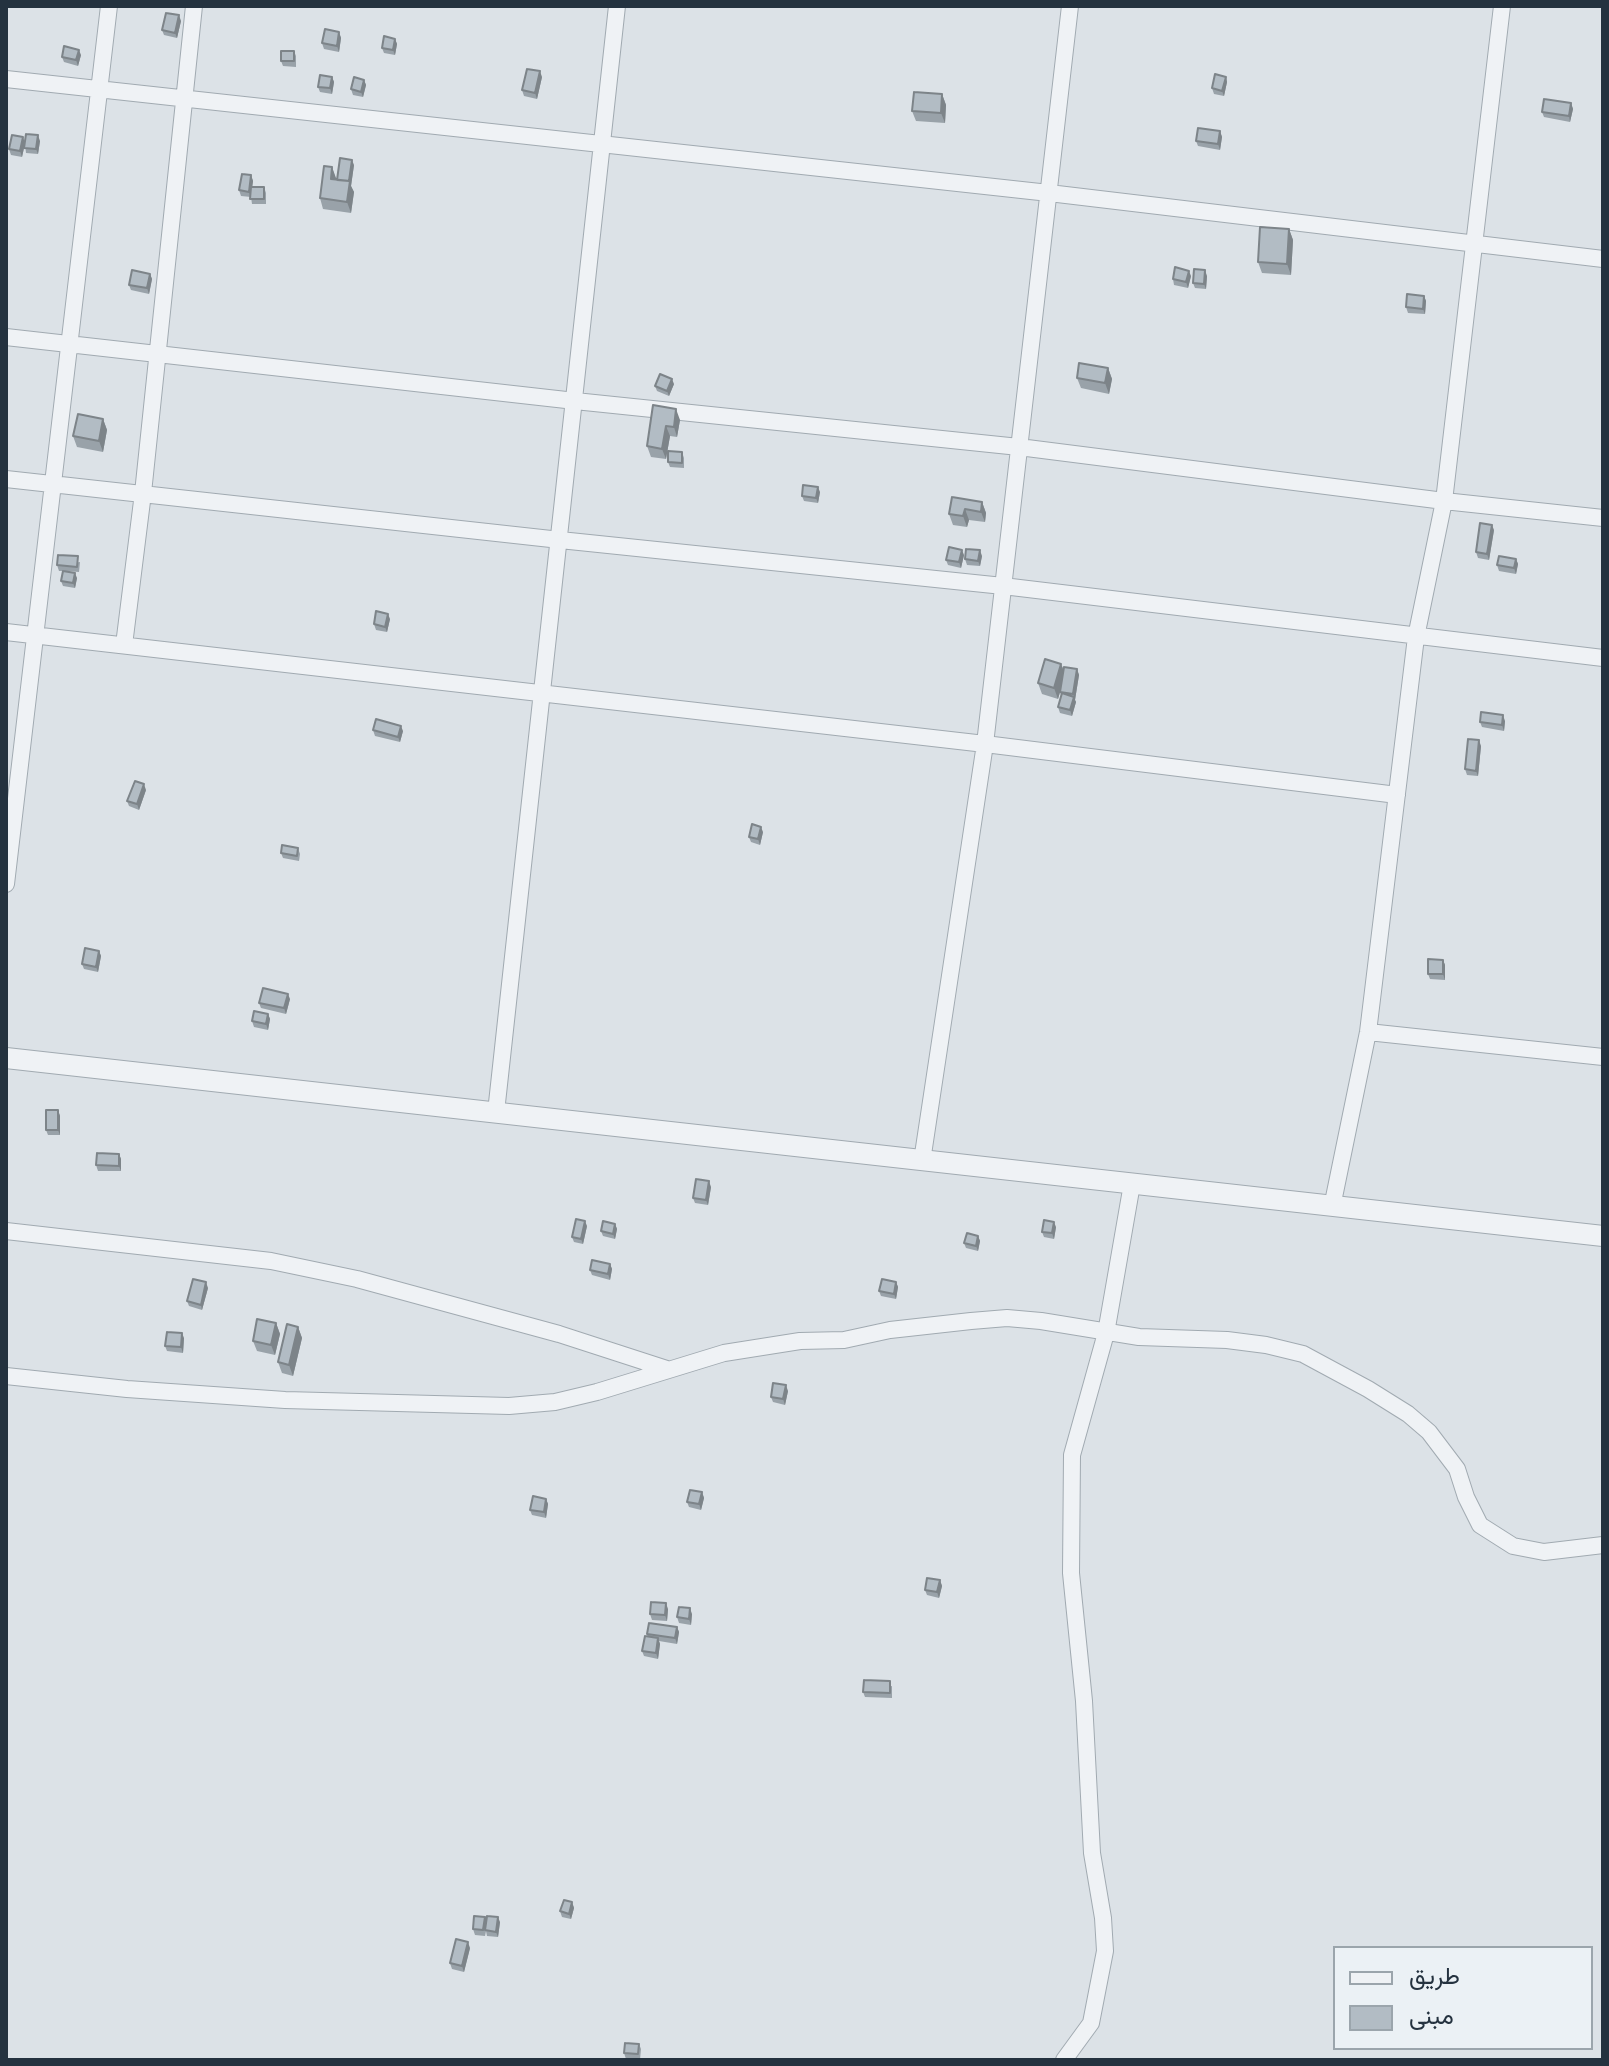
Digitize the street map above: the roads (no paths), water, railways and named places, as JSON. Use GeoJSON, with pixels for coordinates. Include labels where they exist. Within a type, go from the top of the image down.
{"type":"FeatureCollection","features":[{"type":"Feature","properties":{"kind":"street"},"geometry":{"type":"LineString","coordinates":[[6,884],[109,6]]}},
{"type":"Feature","properties":{"kind":"street"},"geometry":{"type":"LineString","coordinates":[[124,645],[194,6]]}},
{"type":"Feature","properties":{"kind":"street"},"geometry":{"type":"LineString","coordinates":[[496,1112],[617,6]]}},
{"type":"Feature","properties":{"kind":"street"},"geometry":{"type":"LineString","coordinates":[[922,1161],[985,744],[1070,6]]}},
{"type":"Feature","properties":{"kind":"street"},"geometry":{"type":"LineString","coordinates":[[1332,1207],[1368,1032],[1416,637],[1444,501],[1502,6]]}},
{"type":"Feature","properties":{"kind":"street"},"geometry":{"type":"LineString","coordinates":[[6,79],[1049,193],[1603,259]]}},
{"type":"Feature","properties":{"kind":"street"},"geometry":{"type":"LineString","coordinates":[[6,337],[1019,447],[1603,518]]}},
{"type":"Feature","properties":{"kind":"street"},"geometry":{"type":"LineString","coordinates":[[6,479],[1003,586],[1603,658]]}},
{"type":"Feature","properties":{"kind":"street"},"geometry":{"type":"LineString","coordinates":[[6,632],[985,744],[1397,795]]}},
{"type":"Feature","properties":{"kind":"street"},"geometry":{"type":"LineString","coordinates":[[1368,1032],[1603,1057]]}},
{"type":"Feature","properties":{"kind":"street"},"geometry":{"type":"LineString","coordinates":[[6,1058],[1603,1236]]}},
{"type":"Feature","properties":{"kind":"street"},"geometry":{"type":"LineString","coordinates":[[1064,2060],[1091,2023],[1105,1951],[1092,1853],[1084,1701],[1071,1573],[1072,1455],[1106,1333],[1132,1184]]}},
{"type":"Feature","properties":{"kind":"street"},"geometry":{"type":"LineString","coordinates":[[6,1231],[271,1261],[459,1305],[667,1369]]}},
{"type":"Feature","properties":{"kind":"street"},"geometry":{"type":"LineString","coordinates":[[6,1376],[127,1389],[285,1400],[509,1406],[555,1402],[597,1392],[724,1353],[800,1341],[844,1340],[890,1330],[1007,1318],[1106,1333],[1227,1340],[1303,1354],[1408,1414],[1429,1432],[1457,1469],[1480,1525],[1513,1546],[1544,1552],[1603,1545]]}}]}
